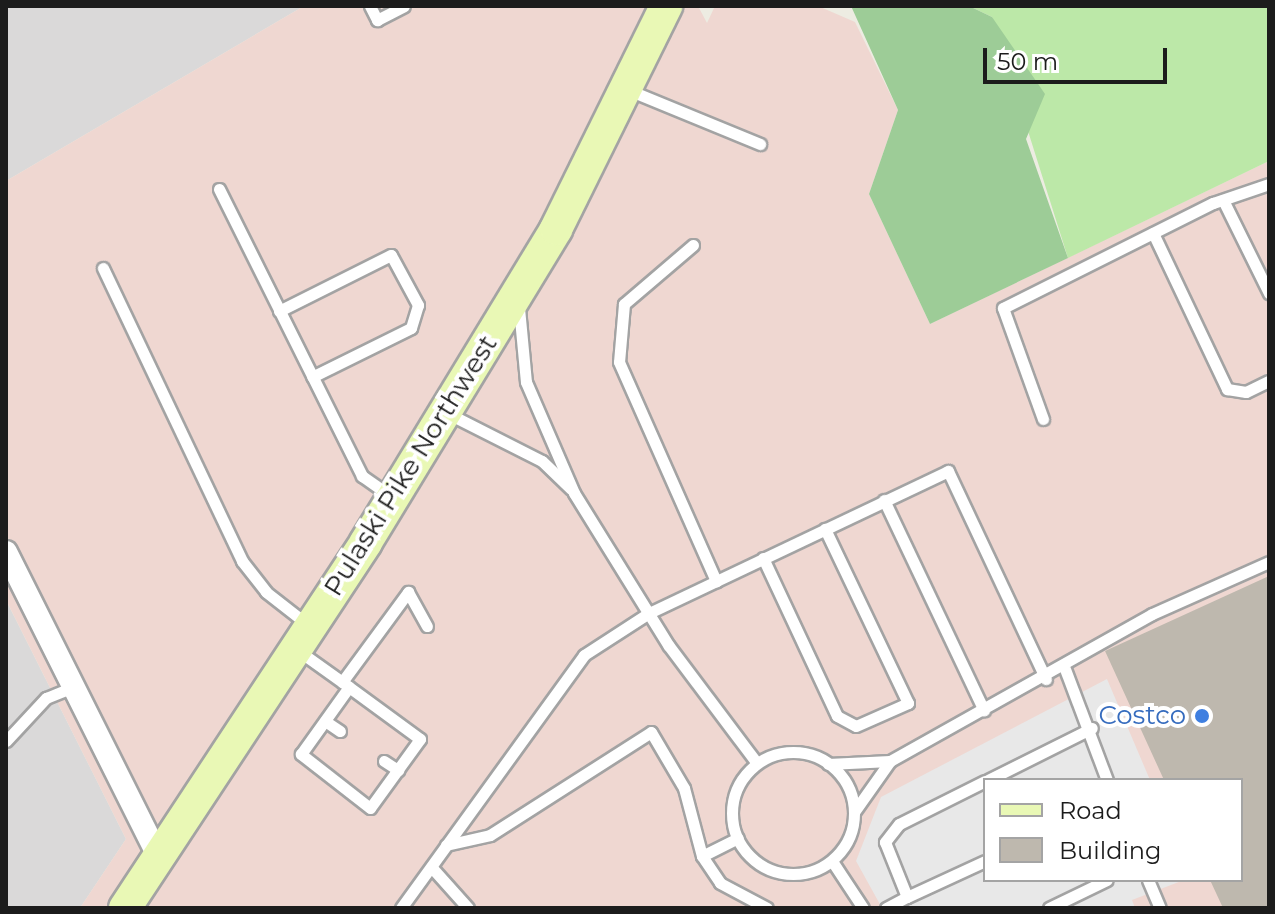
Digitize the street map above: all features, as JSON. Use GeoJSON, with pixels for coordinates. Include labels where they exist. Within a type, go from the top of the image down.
{"type":"FeatureCollection","features":[{"type":"Feature","properties":{"kind":"main road","name":"Pulaski Pike Northwest"},"geometry":{"type":"LineString","coordinates":[[125,908],[303,638],[519,291],[666,6]]}},
{"type":"Feature","properties":{"kind":"street"},"geometry":{"type":"LineString","coordinates":[[6,552],[159,857]]}},
{"type":"Feature","properties":{"kind":"lane"},"geometry":{"type":"LineString","coordinates":[[370,6],[377,20],[404,6]]}},
{"type":"Feature","properties":{"kind":"lane"},"geometry":{"type":"LineString","coordinates":[[625,89],[760,144]]}},
{"type":"Feature","properties":{"kind":"lane"},"geometry":{"type":"LineString","coordinates":[[1043,419],[1003,308],[1223,200],[1269,184]]}},
{"type":"Feature","properties":{"kind":"lane"},"geometry":{"type":"LineString","coordinates":[[219,189],[362,476],[393,497]]}},
{"type":"Feature","properties":{"kind":"lane"},"geometry":{"type":"LineString","coordinates":[[1223,200],[1269,293]]}},
{"type":"Feature","properties":{"kind":"lane"},"geometry":{"type":"LineString","coordinates":[[1153,233],[1227,389],[1246,392],[1269,381]]}},
{"type":"Feature","properties":{"kind":"lane"},"geometry":{"type":"LineString","coordinates":[[693,245],[624,304],[619,362],[716,581]]}},
{"type":"Feature","properties":{"kind":"lane"},"geometry":{"type":"LineString","coordinates":[[279,311],[391,255],[418,305],[411,328],[312,377]]}},
{"type":"Feature","properties":{"kind":"lane"},"geometry":{"type":"LineString","coordinates":[[103,268],[242,561],[303,638],[345,684],[420,739],[370,808],[301,754],[325,721],[345,684],[408,592],[427,626]]}},
{"type":"Feature","properties":{"kind":"lane"},"geometry":{"type":"LineString","coordinates":[[519,291],[526,382],[574,493],[649,613],[757,763]]}},
{"type":"Feature","properties":{"kind":"lane"},"geometry":{"type":"LineString","coordinates":[[445,412],[542,461],[574,493]]}},
{"type":"Feature","properties":{"kind":"lane"},"geometry":{"type":"LineString","coordinates":[[401,908],[434,870],[446,845],[563,678],[649,613],[948,471],[1046,679]]}},
{"type":"Feature","properties":{"kind":"lane"},"geometry":{"type":"LineString","coordinates":[[884,500],[984,711]]}},
{"type":"Feature","properties":{"kind":"lane"},"geometry":{"type":"LineString","coordinates":[[763,558],[837,716],[856,726],[908,703],[825,529]]}},
{"type":"Feature","properties":{"kind":"lane"},"geometry":{"type":"LineString","coordinates":[[890,761],[854,812],[832,861],[796,874],[777,872],[759,864],[738,838],[735,794],[757,763],[793,752],[828,764],[890,761],[1065,669],[1152,614],[1269,562]]}},
{"type":"Feature","properties":{"kind":"lane"},"geometry":{"type":"LineString","coordinates":[[1065,669],[1092,728],[1106,778]]}},
{"type":"Feature","properties":{"kind":"lane"},"geometry":{"type":"LineString","coordinates":[[6,741],[46,698],[73,687]]}},
{"type":"Feature","properties":{"kind":"lane"},"geometry":{"type":"LineString","coordinates":[[325,721],[340,731]]}},
{"type":"Feature","properties":{"kind":"lane"},"geometry":{"type":"LineString","coordinates":[[992,778],[1092,728]]}},
{"type":"Feature","properties":{"kind":"lane"},"geometry":{"type":"LineString","coordinates":[[446,845],[490,835],[651,732],[684,788],[702,856],[720,883],[767,908]]}},
{"type":"Feature","properties":{"kind":"lane"},"geometry":{"type":"LineString","coordinates":[[384,761],[398,770]]}},
{"type":"Feature","properties":{"kind":"lane"},"geometry":{"type":"LineString","coordinates":[[828,764],[842,777],[854,812]]}},
{"type":"Feature","properties":{"kind":"lane"},"geometry":{"type":"LineString","coordinates":[[907,897],[885,842],[899,824],[983,782]]}},
{"type":"Feature","properties":{"kind":"lane"},"geometry":{"type":"LineString","coordinates":[[702,856],[738,838]]}},
{"type":"Feature","properties":{"kind":"lane"},"geometry":{"type":"LineString","coordinates":[[832,861],[863,908]]}},
{"type":"Feature","properties":{"kind":"lane"},"geometry":{"type":"LineString","coordinates":[[886,908],[983,862]]}},
{"type":"Feature","properties":{"kind":"lane"},"geometry":{"type":"LineString","coordinates":[[434,870],[468,908]]}},
{"type":"Feature","properties":{"kind":"lane"},"geometry":{"type":"LineString","coordinates":[[1049,908],[1103,882]]}},
{"type":"Feature","properties":{"kind":"lane"},"geometry":{"type":"LineString","coordinates":[[1149,882],[1160,908]]}},
{"type":"Feature","properties":{"kind":"shaded area"},"geometry":{"type":"Polygon","coordinates":[[[6,6],[304,6],[6,181],[6,6]]]}},
{"type":"Feature","properties":{"kind":"shaded area"},"geometry":{"type":"Polygon","coordinates":[[[304,6],[698,6],[707,23],[715,6],[818,6],[855,22],[898,110],[869,194],[930,324],[1269,161],[1269,908],[80,908],[126,839],[6,600],[6,181],[304,6]]]}},
{"type":"Feature","properties":{"kind":"shaded area"},"geometry":{"type":"Polygon","coordinates":[[[6,600],[126,839],[80,908],[6,908],[6,600]]]}},
{"type":"Feature","properties":{"kind":"shaded area"},"geometry":{"type":"Polygon","coordinates":[[[1107,679],[1149,778],[983,778],[983,882],[1179,882],[1132,900],[1135,908],[882,908],[856,861],[881,797],[1107,679]]]}},
{"type":"Feature","properties":{"kind":"green space"},"geometry":{"type":"Polygon","coordinates":[[[851,6],[969,6],[992,17],[1045,94],[1026,139],[1068,258],[930,324],[869,194],[898,110],[851,6]]]}},
{"type":"Feature","properties":{"kind":"green space"},"geometry":{"type":"Polygon","coordinates":[[[969,6],[1269,6],[1269,161],[1068,258],[992,17],[969,6]]]}},
{"type":"Feature","properties":{"kind":"building","name":"Costco"},"geometry":{"type":"Polygon","coordinates":[[[1269,576],[1269,908],[1223,908],[1211,882],[1243,882],[1243,778],[1163,778],[1105,651],[1269,576]]]}},
{"type":"Feature","properties":{"kind":"place","name":"Costco"},"geometry":{"type":"Point","coordinates":[1202,716]}}]}
